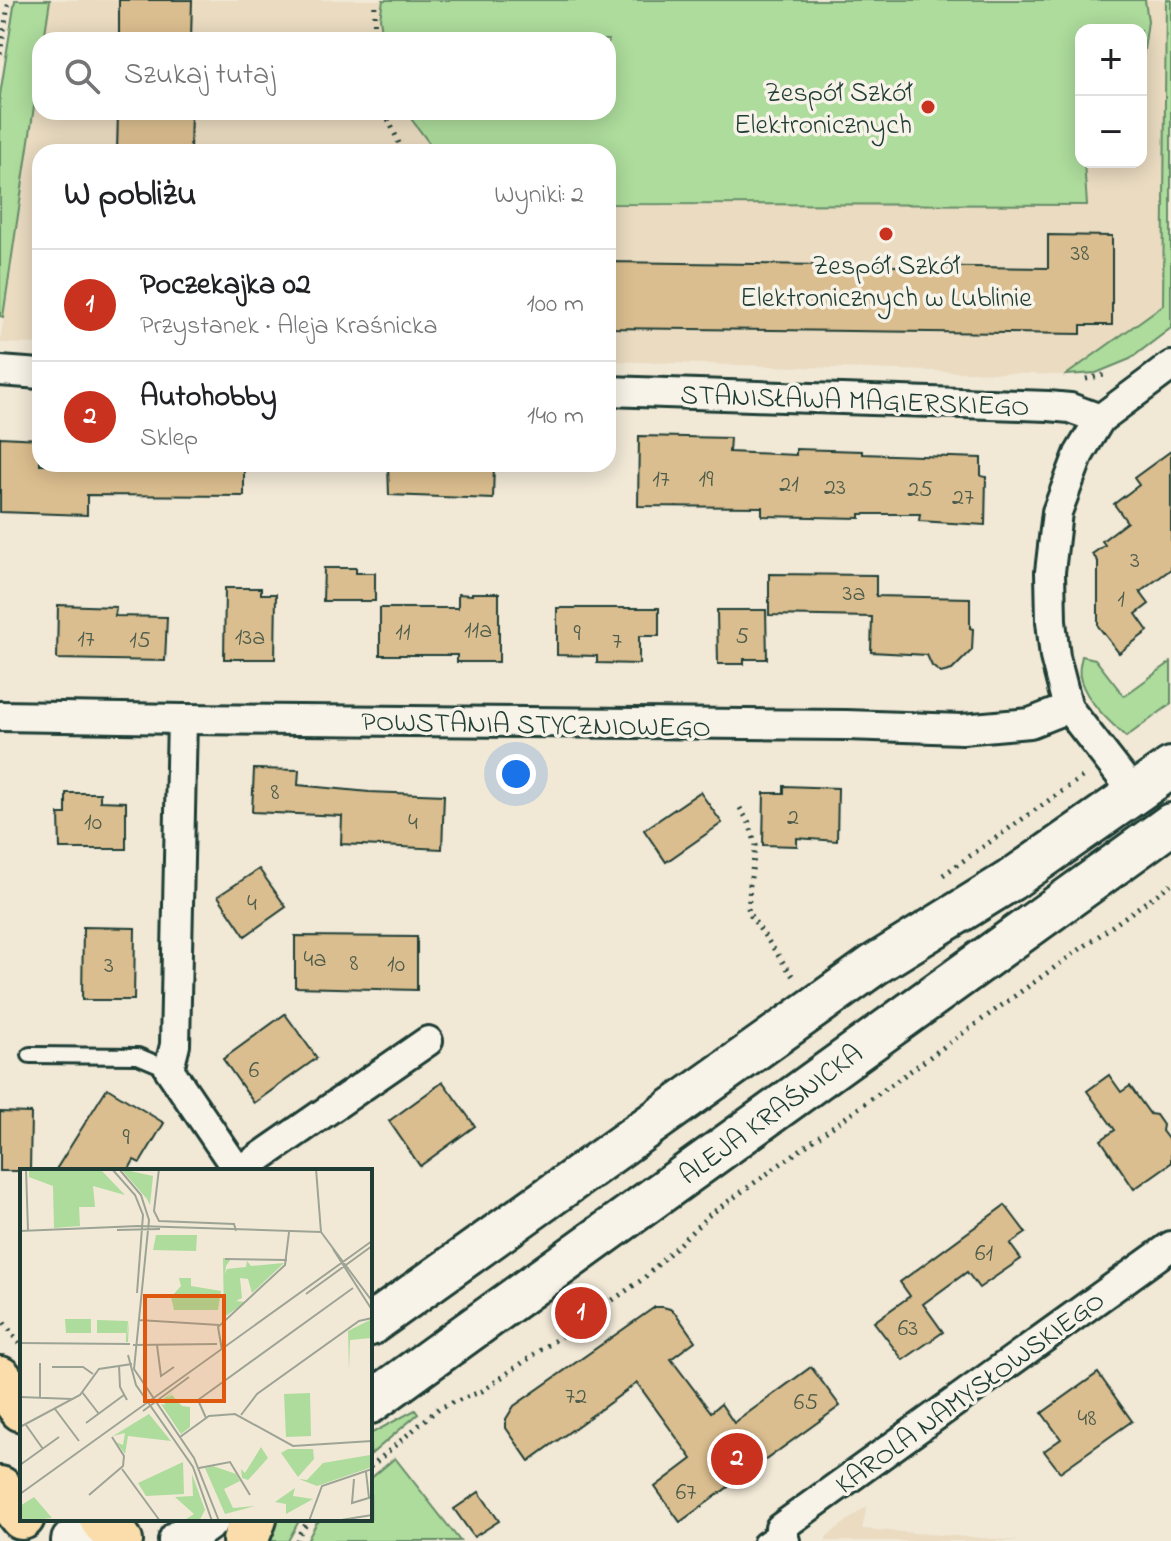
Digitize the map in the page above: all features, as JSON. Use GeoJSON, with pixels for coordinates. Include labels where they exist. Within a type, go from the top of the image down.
{"type":"FeatureCollection","features":[{"type":"Feature","properties":{"kind":"main road"},"geometry":{"type":"LineString","coordinates":[[372,1324],[874,965],[1011,880],[1171,768]]}},
{"type":"Feature","properties":{"kind":"main road","name":"ALEJA KRAŚNICKA"},"geometry":{"type":"LineString","coordinates":[[372,1402],[1171,824]]}},
{"type":"Feature","properties":{"kind":"main road"},"geometry":{"type":"LineString","coordinates":[[0,1489],[20,1514]]}},
{"type":"Feature","properties":{"kind":"main road"},"geometry":{"type":"LineString","coordinates":[[25,1521],[40,1541]]}},
{"type":"Feature","properties":{"kind":"main road"},"geometry":{"type":"LineString","coordinates":[[72,1541],[100,1521]]}},
{"type":"Feature","properties":{"kind":"main road"},"geometry":{"type":"LineString","coordinates":[[105,1521],[120,1541]]}},
{"type":"Feature","properties":{"kind":"main road"},"geometry":{"type":"LineString","coordinates":[[179,1541],[206,1521]]}},
{"type":"Feature","properties":{"kind":"main road"},"geometry":{"type":"LineString","coordinates":[[245,1541],[253,1521]]}},
{"type":"Feature","properties":{"kind":"street"},"geometry":{"type":"LineString","coordinates":[[1135,794],[1068,708],[1055,657],[1050,572],[1057,512],[1079,454],[1100,419],[1171,366]]}},
{"type":"Feature","properties":{"kind":"street"},"geometry":{"type":"LineString","coordinates":[[0,371],[32,373]]}},
{"type":"Feature","properties":{"kind":"street","name":"STANISŁAWA MAGIERSKIEGO"},"geometry":{"type":"LineString","coordinates":[[616,391],[1048,406],[1070,408],[1100,419]]}},
{"type":"Feature","properties":{"kind":"street","name":"POWSTANIA STYCZNIOWEGO"},"geometry":{"type":"LineString","coordinates":[[0,716],[962,729],[1030,723],[1068,708]]}},
{"type":"Feature","properties":{"kind":"street"},"geometry":{"type":"LineString","coordinates":[[182,719],[175,1045],[169,1069],[238,1169]]}},
{"type":"Feature","properties":{"kind":"street"},"geometry":{"type":"LineString","coordinates":[[242,1169],[428,1041]]}},
{"type":"Feature","properties":{"kind":"street","name":"KAROLA NAMYSŁOWSKIEGO"},"geometry":{"type":"LineString","coordinates":[[775,1537],[1171,1246]]}},
{"type":"Feature","properties":{"kind":"lane"},"geometry":{"type":"LineString","coordinates":[[30,1055],[138,1056],[169,1069]]}},
{"type":"Feature","properties":{"kind":"path"},"geometry":{"type":"LineString","coordinates":[[0,54],[9,0]]}},
{"type":"Feature","properties":{"kind":"path"},"geometry":{"type":"LineString","coordinates":[[374,32],[375,0]]}},
{"type":"Feature","properties":{"kind":"path"},"geometry":{"type":"LineString","coordinates":[[389,120],[399,144]]}},
{"type":"Feature","properties":{"kind":"path"},"geometry":{"type":"LineString","coordinates":[[740,808],[756,845],[748,912],[795,979]]}},
{"type":"Feature","properties":{"kind":"path"},"geometry":{"type":"LineString","coordinates":[[372,1465],[439,1408],[482,1391],[643,1279],[708,1216],[1171,884]]}},
{"type":"Feature","properties":{"kind":"path"},"geometry":{"type":"LineString","coordinates":[[0,1316],[14,1383]]}},
{"type":"Feature","properties":{"kind":"path"},"geometry":{"type":"LineString","coordinates":[[297,1541],[309,1521]]}},
{"type":"Feature","properties":{"kind":"shaded area","name":"Zespół Szkół Elektronicznych w Lublinie"},"geometry":{"type":"Polygon","coordinates":[[[50,0],[1166,0],[1163,305],[1066,375],[616,361],[616,144],[32,144],[32,344],[0,343],[32,120],[616,120],[616,32],[45,32],[50,0]]]}},
{"type":"Feature","properties":{"kind":"shaded area"},"geometry":{"type":"Polygon","coordinates":[[[867,1506],[862,1529],[1020,1541],[826,1541],[826,1537],[867,1506]]]}},
{"type":"Feature","properties":{"kind":"green space"},"geometry":{"type":"Polygon","coordinates":[[[15,0],[50,0],[45,32],[32,32],[32,120],[3,317],[0,316],[0,95],[15,0]]]}},
{"type":"Feature","properties":{"kind":"green space"},"geometry":{"type":"Polygon","coordinates":[[[383,0],[1145,0],[1148,21],[1147,28],[1147,24],[1075,24],[1075,168],[1084,168],[1087,205],[616,204],[616,144],[430,144],[412,120],[616,120],[616,32],[382,32],[383,0]]]}},
{"type":"Feature","properties":{"kind":"green space"},"geometry":{"type":"Polygon","coordinates":[[[1166,0],[1171,0],[1171,328],[1130,359],[1096,373],[1066,375],[1163,305],[1166,0]]]}},
{"type":"Feature","properties":{"kind":"green space"},"geometry":{"type":"Polygon","coordinates":[[[1082,656],[1095,659],[1124,696],[1171,662],[1171,704],[1126,737],[1100,712],[1084,689],[1080,675],[1082,656]]]}},
{"type":"Feature","properties":{"kind":"green space"},"geometry":{"type":"Polygon","coordinates":[[[415,1410],[418,1414],[372,1453],[372,1433],[415,1410]]]}},
{"type":"Feature","properties":{"kind":"green space"},"geometry":{"type":"Polygon","coordinates":[[[395,1458],[460,1541],[307,1541],[319,1521],[372,1521],[372,1477],[395,1458]]]}},
{"type":"Feature","properties":{"kind":"green space"},"geometry":{"type":"Polygon","coordinates":[[[264,1521],[299,1521],[288,1541],[255,1541],[264,1521]]]}},
{"type":"Feature","properties":{"kind":"building"},"geometry":{"type":"Polygon","coordinates":[[[119,0],[192,0],[191,32],[119,32],[119,0]]]}},
{"type":"Feature","properties":{"kind":"building"},"geometry":{"type":"Polygon","coordinates":[[[118,120],[191,120],[190,144],[117,144],[118,120]]]}},
{"type":"Feature","properties":{"kind":"building"},"geometry":{"type":"Polygon","coordinates":[[[1048,235],[1112,236],[1112,325],[1081,325],[1081,334],[616,328],[616,262],[1048,268],[1048,235]]]}},
{"type":"Feature","properties":{"kind":"building"},"geometry":{"type":"Polygon","coordinates":[[[639,436],[730,438],[729,452],[796,455],[796,449],[981,458],[981,476],[986,477],[985,525],[919,521],[920,514],[860,514],[860,518],[762,516],[762,507],[638,506],[639,436]]]}},
{"type":"Feature","properties":{"kind":"building"},"geometry":{"type":"Polygon","coordinates":[[[0,437],[32,439],[32,472],[244,472],[244,496],[87,495],[87,515],[0,512],[0,437]]]}},
{"type":"Feature","properties":{"kind":"building"},"geometry":{"type":"Polygon","coordinates":[[[1171,451],[1171,569],[1140,592],[1149,604],[1136,614],[1148,631],[1119,653],[1098,626],[1098,561],[1092,554],[1105,545],[1102,541],[1127,522],[1114,504],[1139,485],[1134,478],[1171,451]]]}},
{"type":"Feature","properties":{"kind":"building"},"geometry":{"type":"Polygon","coordinates":[[[388,472],[494,472],[493,499],[389,495],[388,472]]]}},
{"type":"Feature","properties":{"kind":"building"},"geometry":{"type":"Polygon","coordinates":[[[324,568],[356,568],[356,573],[375,573],[375,601],[323,601],[324,568]]]}},
{"type":"Feature","properties":{"kind":"building"},"geometry":{"type":"Polygon","coordinates":[[[769,574],[876,575],[876,596],[970,598],[972,650],[952,670],[941,673],[932,666],[927,655],[871,652],[872,617],[769,615],[769,574]]]}},
{"type":"Feature","properties":{"kind":"building"},"geometry":{"type":"Polygon","coordinates":[[[225,588],[261,588],[261,594],[276,594],[275,659],[224,659],[225,588]]]}},
{"type":"Feature","properties":{"kind":"building"},"geometry":{"type":"Polygon","coordinates":[[[499,593],[499,662],[457,662],[457,655],[380,655],[380,608],[458,608],[458,594],[499,593]]]}},
{"type":"Feature","properties":{"kind":"building"},"geometry":{"type":"Polygon","coordinates":[[[58,605],[116,607],[115,616],[167,617],[165,661],[57,659],[58,605]]]}},
{"type":"Feature","properties":{"kind":"building"},"geometry":{"type":"Polygon","coordinates":[[[557,608],[659,608],[659,636],[639,636],[639,664],[597,663],[597,656],[557,655],[557,608]]]}},
{"type":"Feature","properties":{"kind":"building"},"geometry":{"type":"Polygon","coordinates":[[[717,610],[766,610],[767,659],[744,659],[744,664],[718,664],[717,610]]]}},
{"type":"Feature","properties":{"kind":"building"},"geometry":{"type":"Polygon","coordinates":[[[254,769],[299,770],[298,785],[444,795],[442,849],[341,844],[342,816],[252,812],[254,769]]]}},
{"type":"Feature","properties":{"kind":"building"},"geometry":{"type":"Polygon","coordinates":[[[784,786],[838,788],[837,841],[797,838],[797,846],[763,845],[764,793],[784,793],[784,786]]]}},
{"type":"Feature","properties":{"kind":"building"},"geometry":{"type":"Polygon","coordinates":[[[700,792],[722,823],[666,862],[644,830],[700,792]]]}},
{"type":"Feature","properties":{"kind":"building"},"geometry":{"type":"Polygon","coordinates":[[[66,793],[100,793],[100,801],[126,802],[126,849],[60,849],[59,814],[66,814],[66,793]]]}},
{"type":"Feature","properties":{"kind":"building"},"geometry":{"type":"Polygon","coordinates":[[[259,869],[286,907],[245,936],[218,896],[259,869]]]}},
{"type":"Feature","properties":{"kind":"building"},"geometry":{"type":"Polygon","coordinates":[[[83,927],[135,928],[134,1000],[82,1000],[83,927]]]}},
{"type":"Feature","properties":{"kind":"building"},"geometry":{"type":"Polygon","coordinates":[[[295,936],[417,937],[417,990],[295,987],[295,936]]]}},
{"type":"Feature","properties":{"kind":"building"},"geometry":{"type":"Polygon","coordinates":[[[285,1014],[317,1058],[254,1103],[223,1059],[285,1014]]]}},
{"type":"Feature","properties":{"kind":"building"},"geometry":{"type":"Polygon","coordinates":[[[1109,1075],[1121,1092],[1130,1086],[1150,1114],[1156,1115],[1171,1143],[1171,1163],[1134,1189],[1101,1140],[1115,1130],[1087,1091],[1109,1075]]]}},
{"type":"Feature","properties":{"kind":"building"},"geometry":{"type":"Polygon","coordinates":[[[443,1082],[475,1126],[420,1166],[389,1121],[443,1082]]]}},
{"type":"Feature","properties":{"kind":"building"},"geometry":{"type":"Polygon","coordinates":[[[107,1088],[164,1123],[140,1163],[134,1160],[129,1169],[56,1169],[107,1088]]]}},
{"type":"Feature","properties":{"kind":"building"},"geometry":{"type":"Polygon","coordinates":[[[0,1112],[31,1113],[30,1169],[0,1171],[0,1112]]]}},
{"type":"Feature","properties":{"kind":"building"},"geometry":{"type":"Polygon","coordinates":[[[1005,1205],[1026,1233],[1010,1244],[1021,1259],[979,1288],[967,1272],[923,1304],[943,1332],[903,1360],[874,1322],[910,1296],[900,1282],[1005,1205]]]}},
{"type":"Feature","properties":{"kind":"building"},"geometry":{"type":"Polygon","coordinates":[[[655,1307],[670,1309],[676,1314],[695,1341],[671,1359],[711,1412],[721,1404],[734,1423],[811,1367],[840,1406],[680,1522],[655,1487],[692,1459],[637,1383],[529,1461],[506,1428],[506,1419],[514,1406],[655,1307]]]}},
{"type":"Feature","properties":{"kind":"building"},"geometry":{"type":"Polygon","coordinates":[[[1098,1373],[1132,1421],[1060,1472],[1044,1451],[1061,1439],[1042,1413],[1098,1373]]]}},
{"type":"Feature","properties":{"kind":"building"},"geometry":{"type":"Polygon","coordinates":[[[479,1492],[499,1521],[474,1537],[454,1509],[479,1492]]]}},
{"type":"Feature","properties":{"kind":"place","name":"Zespół Szkół Elektronicznych"},"geometry":{"type":"Point","coordinates":[928,107]}},
{"type":"Feature","properties":{"kind":"place","name":"Zespół Szkół Elektronicznych w Lublinie"},"geometry":{"type":"Point","coordinates":[886,234]}},
{"type":"Feature","properties":{"kind":"place","name":"Poczekajka 02"},"geometry":{"type":"Point","coordinates":[581,1313]}},
{"type":"Feature","properties":{"kind":"place","name":"Autohobby"},"geometry":{"type":"Point","coordinates":[737,1459]}}]}
